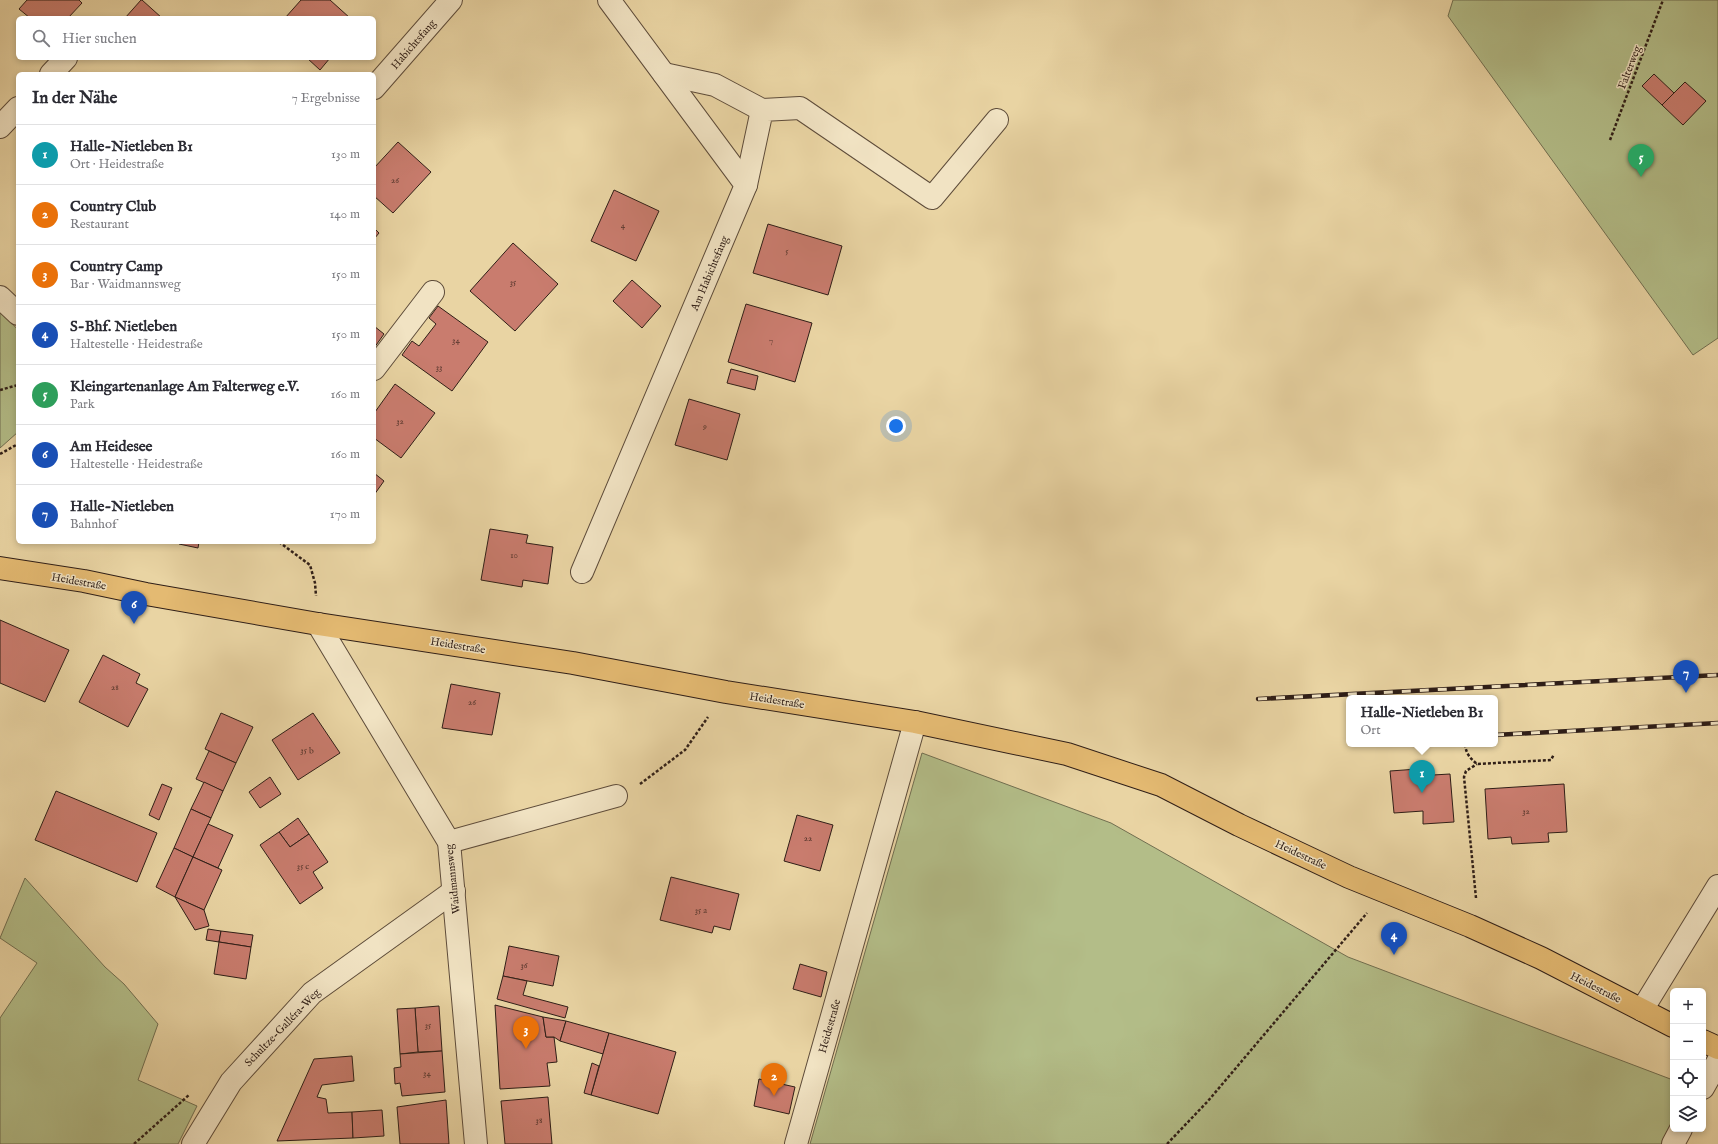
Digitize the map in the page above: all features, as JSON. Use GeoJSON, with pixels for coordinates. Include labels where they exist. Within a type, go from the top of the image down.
{"type":"FeatureCollection","features":[{"type":"Feature","properties":{"kind":"main road","name":"Heidestraße"},"geometry":{"type":"LineString","coordinates":[[0,568],[84,581],[146,594],[318,624],[573,663],[726,692],[915,722],[1067,754],[1160,784],[1239,825],[1349,877],[1541,958],[1670,1024]]}},
{"type":"Feature","properties":{"kind":"main road"},"geometry":{"type":"LineString","coordinates":[[1706,1042],[1718,1048]]}},
{"type":"Feature","properties":{"kind":"street","name":"Habichtsfang"},"geometry":{"type":"LineString","coordinates":[[376,86],[451,0]]}},
{"type":"Feature","properties":{"kind":"street"},"geometry":{"type":"LineString","coordinates":[[609,0],[746,184]]}},
{"type":"Feature","properties":{"kind":"street"},"geometry":{"type":"LineString","coordinates":[[53,72],[64,60]]}},
{"type":"Feature","properties":{"kind":"street"},"geometry":{"type":"LineString","coordinates":[[664,74],[715,85],[762,110],[800,108],[932,198],[997,120]]}},
{"type":"Feature","properties":{"kind":"street"},"geometry":{"type":"LineString","coordinates":[[0,127],[16,110]]}},
{"type":"Feature","properties":{"kind":"street","name":"Am Habichtsfang"},"geometry":{"type":"LineString","coordinates":[[582,572],[746,184],[762,110]]}},
{"type":"Feature","properties":{"kind":"street"},"geometry":{"type":"LineString","coordinates":[[376,366],[433,292]]}},
{"type":"Feature","properties":{"kind":"street"},"geometry":{"type":"LineString","coordinates":[[0,297],[16,312]]}},
{"type":"Feature","properties":{"kind":"street","name":"Waidmannsweg"},"geometry":{"type":"LineString","coordinates":[[318,624],[449,842],[476,1144]]}},
{"type":"Feature","properties":{"kind":"street","name":"Heidestraße"},"geometry":{"type":"LineString","coordinates":[[796,1144],[915,722]]}},
{"type":"Feature","properties":{"kind":"street"},"geometry":{"type":"LineString","coordinates":[[449,842],[616,796]]}},
{"type":"Feature","properties":{"kind":"street"},"geometry":{"type":"LineString","coordinates":[[1642,1010],[1718,886]]}},
{"type":"Feature","properties":{"kind":"street","name":"Schultze-Galléra-Weg"},"geometry":{"type":"LineString","coordinates":[[193,1144],[231,1082],[312,993],[454,891]]}},
{"type":"Feature","properties":{"kind":"street"},"geometry":{"type":"LineString","coordinates":[[1706,1083],[1718,1061]]}},
{"type":"Feature","properties":{"kind":"street"},"geometry":{"type":"LineString","coordinates":[[1673,1144],[1679,1132]]}},
{"type":"Feature","properties":{"kind":"path","name":"Falterweg"},"geometry":{"type":"LineString","coordinates":[[1610,140],[1663,0]]}},
{"type":"Feature","properties":{"kind":"path"},"geometry":{"type":"LineString","coordinates":[[0,390],[16,386]]}},
{"type":"Feature","properties":{"kind":"path"},"geometry":{"type":"LineString","coordinates":[[0,454],[16,445]]}},
{"type":"Feature","properties":{"kind":"path"},"geometry":{"type":"LineString","coordinates":[[282,544],[310,565],[315,583],[318,624]]}},
{"type":"Feature","properties":{"kind":"path"},"geometry":{"type":"LineString","coordinates":[[616,796],[635,788],[685,750],[726,692]]}},
{"type":"Feature","properties":{"kind":"path"},"geometry":{"type":"LineString","coordinates":[[1465,747],[1470,758],[1477,764]]}},
{"type":"Feature","properties":{"kind":"path"},"geometry":{"type":"LineString","coordinates":[[1480,931],[1464,777],[1466,771],[1477,764],[1550,760],[1554,754]]}},
{"type":"Feature","properties":{"kind":"path"},"geometry":{"type":"LineString","coordinates":[[1167,1144],[1208,1101],[1385,891]]}},
{"type":"Feature","properties":{"kind":"path"},"geometry":{"type":"LineString","coordinates":[[134,1144],[190,1094]]}},
{"type":"Feature","properties":{"kind":"green space"},"geometry":{"type":"Polygon","coordinates":[[[1453,0],[1718,0],[1718,338],[1693,355],[1448,16],[1453,0]]]}},
{"type":"Feature","properties":{"kind":"green space"},"geometry":{"type":"Polygon","coordinates":[[[0,310],[16,328],[16,434],[0,448],[0,310]]]}},
{"type":"Feature","properties":{"kind":"green space"},"geometry":{"type":"Polygon","coordinates":[[[922,753],[1111,823],[1348,957],[1670,1079],[1670,1131],[1663,1144],[810,1144],[922,753]]]}},
{"type":"Feature","properties":{"kind":"green space"},"geometry":{"type":"Polygon","coordinates":[[[25,878],[105,967],[124,984],[158,1024],[138,1080],[197,1106],[178,1144],[0,1144],[0,1018],[37,963],[0,938],[25,878]]]}},
{"type":"Feature","properties":{"kind":"building"},"geometry":{"type":"Polygon","coordinates":[[[27,0],[79,0],[82,3],[70,16],[28,16],[19,9],[27,0]]]}},
{"type":"Feature","properties":{"kind":"building"},"geometry":{"type":"Polygon","coordinates":[[[142,0],[160,16],[127,16],[142,0]]]}},
{"type":"Feature","properties":{"kind":"building"},"geometry":{"type":"Polygon","coordinates":[[[301,0],[330,0],[348,16],[287,16],[301,0]]]}},
{"type":"Feature","properties":{"kind":"building"},"geometry":{"type":"Polygon","coordinates":[[[309,60],[328,60],[320,70],[309,60]]]}},
{"type":"Feature","properties":{"kind":"building"},"geometry":{"type":"Polygon","coordinates":[[[1654,74],[1674,93],[1662,105],[1642,86],[1654,74]]]}},
{"type":"Feature","properties":{"kind":"building"},"geometry":{"type":"Polygon","coordinates":[[[1685,82],[1706,101],[1683,125],[1662,105],[1685,82]]]}},
{"type":"Feature","properties":{"kind":"building"},"geometry":{"type":"Polygon","coordinates":[[[398,142],[431,172],[393,213],[376,198],[376,166],[398,142]]]}},
{"type":"Feature","properties":{"kind":"building"},"geometry":{"type":"Polygon","coordinates":[[[614,190],[659,211],[636,261],[591,241],[614,190]]]}},
{"type":"Feature","properties":{"kind":"building"},"geometry":{"type":"Polygon","coordinates":[[[768,224],[842,246],[828,295],[753,273],[768,224]]]}},
{"type":"Feature","properties":{"kind":"building"},"geometry":{"type":"Polygon","coordinates":[[[513,243],[558,284],[515,331],[470,291],[513,243]]]}},
{"type":"Feature","properties":{"kind":"building"},"geometry":{"type":"Polygon","coordinates":[[[632,280],[661,306],[642,328],[613,301],[632,280]]]}},
{"type":"Feature","properties":{"kind":"building"},"geometry":{"type":"Polygon","coordinates":[[[746,304],[812,323],[795,382],[728,362],[746,304]]]}},
{"type":"Feature","properties":{"kind":"building"},"geometry":{"type":"Polygon","coordinates":[[[438,306],[488,342],[452,391],[402,355],[412,341],[419,346],[436,324],[429,318],[438,306]]]}},
{"type":"Feature","properties":{"kind":"building"},"geometry":{"type":"Polygon","coordinates":[[[376,328],[384,334],[376,345],[376,328]]]}},
{"type":"Feature","properties":{"kind":"building"},"geometry":{"type":"Polygon","coordinates":[[[731,369],[758,376],[755,390],[727,383],[731,369]]]}},
{"type":"Feature","properties":{"kind":"building"},"geometry":{"type":"Polygon","coordinates":[[[395,384],[435,413],[401,458],[376,439],[376,411],[395,384]]]}},
{"type":"Feature","properties":{"kind":"building"},"geometry":{"type":"Polygon","coordinates":[[[689,399],[740,414],[727,460],[675,445],[689,399]]]}},
{"type":"Feature","properties":{"kind":"building"},"geometry":{"type":"Polygon","coordinates":[[[376,475],[384,481],[376,492],[376,475]]]}},
{"type":"Feature","properties":{"kind":"building"},"geometry":{"type":"Polygon","coordinates":[[[490,529],[528,535],[526,543],[553,547],[548,584],[523,580],[522,587],[481,580],[490,529]]]}},
{"type":"Feature","properties":{"kind":"building"},"geometry":{"type":"Polygon","coordinates":[[[179,544],[199,544],[198,548],[179,544]]]}},
{"type":"Feature","properties":{"kind":"building"},"geometry":{"type":"Polygon","coordinates":[[[0,620],[69,650],[45,702],[0,683],[0,620]]]}},
{"type":"Feature","properties":{"kind":"building"},"geometry":{"type":"Polygon","coordinates":[[[103,655],[140,674],[136,683],[148,689],[128,727],[79,702],[103,655]]]}},
{"type":"Feature","properties":{"kind":"building"},"geometry":{"type":"Polygon","coordinates":[[[451,684],[500,693],[492,735],[442,728],[451,684]]]}},
{"type":"Feature","properties":{"kind":"building"},"geometry":{"type":"Polygon","coordinates":[[[221,713],[253,727],[236,763],[205,749],[221,713]]]}},
{"type":"Feature","properties":{"kind":"building"},"geometry":{"type":"Polygon","coordinates":[[[313,713],[340,753],[298,780],[272,740],[313,713]]]}},
{"type":"Feature","properties":{"kind":"building"},"geometry":{"type":"Polygon","coordinates":[[[209,751],[236,763],[223,791],[196,779],[209,751]]]}},
{"type":"Feature","properties":{"kind":"building"},"geometry":{"type":"Polygon","coordinates":[[[1432,768],[1433,775],[1450,774],[1454,822],[1423,824],[1423,811],[1394,813],[1390,771],[1432,768]]]}},
{"type":"Feature","properties":{"kind":"building"},"geometry":{"type":"Polygon","coordinates":[[[270,777],[281,794],[260,808],[249,792],[270,777]]]}},
{"type":"Feature","properties":{"kind":"building"},"geometry":{"type":"Polygon","coordinates":[[[204,782],[223,791],[211,818],[191,809],[204,782]]]}},
{"type":"Feature","properties":{"kind":"building"},"geometry":{"type":"Polygon","coordinates":[[[162,784],[172,788],[159,820],[149,815],[162,784]]]}},
{"type":"Feature","properties":{"kind":"building"},"geometry":{"type":"Polygon","coordinates":[[[1564,784],[1567,832],[1548,833],[1549,842],[1512,844],[1511,837],[1488,839],[1485,789],[1564,784]]]}},
{"type":"Feature","properties":{"kind":"building"},"geometry":{"type":"Polygon","coordinates":[[[56,791],[157,833],[137,882],[35,840],[56,791]]]}},
{"type":"Feature","properties":{"kind":"building"},"geometry":{"type":"Polygon","coordinates":[[[191,809],[211,818],[193,857],[174,848],[191,809]]]}},
{"type":"Feature","properties":{"kind":"building"},"geometry":{"type":"Polygon","coordinates":[[[797,815],[833,825],[820,871],[784,861],[797,815]]]}},
{"type":"Feature","properties":{"kind":"building"},"geometry":{"type":"Polygon","coordinates":[[[298,818],[309,834],[290,847],[279,832],[298,818]]]}},
{"type":"Feature","properties":{"kind":"building"},"geometry":{"type":"Polygon","coordinates":[[[208,824],[233,835],[218,868],[193,857],[208,824]]]}},
{"type":"Feature","properties":{"kind":"building"},"geometry":{"type":"Polygon","coordinates":[[[279,832],[290,847],[309,834],[328,862],[313,872],[323,888],[300,904],[260,845],[279,832]]]}},
{"type":"Feature","properties":{"kind":"building"},"geometry":{"type":"Polygon","coordinates":[[[174,848],[193,857],[175,897],[156,887],[174,848]]]}},
{"type":"Feature","properties":{"kind":"building"},"geometry":{"type":"Polygon","coordinates":[[[193,857],[222,870],[204,910],[175,897],[193,857]]]}},
{"type":"Feature","properties":{"kind":"building"},"geometry":{"type":"Polygon","coordinates":[[[671,877],[739,894],[730,930],[714,926],[712,933],[660,920],[671,877]]]}},
{"type":"Feature","properties":{"kind":"building"},"geometry":{"type":"Polygon","coordinates":[[[175,897],[204,910],[209,926],[195,930],[175,897]]]}},
{"type":"Feature","properties":{"kind":"building"},"geometry":{"type":"Polygon","coordinates":[[[208,929],[221,931],[219,942],[206,940],[208,929]]]}},
{"type":"Feature","properties":{"kind":"building"},"geometry":{"type":"Polygon","coordinates":[[[221,931],[253,935],[251,947],[219,942],[221,931]]]}},
{"type":"Feature","properties":{"kind":"building"},"geometry":{"type":"Polygon","coordinates":[[[219,942],[251,947],[246,979],[214,974],[219,942]]]}},
{"type":"Feature","properties":{"kind":"building"},"geometry":{"type":"Polygon","coordinates":[[[509,946],[559,956],[553,986],[503,976],[509,946]]]}},
{"type":"Feature","properties":{"kind":"building"},"geometry":{"type":"Polygon","coordinates":[[[800,964],[827,972],[821,997],[793,989],[800,964]]]}},
{"type":"Feature","properties":{"kind":"building"},"geometry":{"type":"Polygon","coordinates":[[[503,976],[527,981],[523,995],[568,1007],[565,1018],[497,999],[503,976]]]}},
{"type":"Feature","properties":{"kind":"building"},"geometry":{"type":"Polygon","coordinates":[[[495,1005],[543,1017],[546,1037],[554,1037],[557,1062],[547,1063],[550,1086],[500,1089],[495,1005]]]}},
{"type":"Feature","properties":{"kind":"building"},"geometry":{"type":"Polygon","coordinates":[[[439,1006],[442,1051],[418,1052],[415,1008],[439,1006]]]}},
{"type":"Feature","properties":{"kind":"building"},"geometry":{"type":"Polygon","coordinates":[[[415,1008],[418,1052],[400,1054],[397,1009],[415,1008]]]}},
{"type":"Feature","properties":{"kind":"building"},"geometry":{"type":"Polygon","coordinates":[[[543,1017],[566,1021],[560,1041],[554,1037],[546,1037],[543,1017]]]}},
{"type":"Feature","properties":{"kind":"building"},"geometry":{"type":"Polygon","coordinates":[[[566,1021],[609,1033],[603,1054],[560,1041],[566,1021]]]}},
{"type":"Feature","properties":{"kind":"building"},"geometry":{"type":"Polygon","coordinates":[[[609,1033],[676,1052],[658,1114],[591,1095],[609,1033]]]}},
{"type":"Feature","properties":{"kind":"building"},"geometry":{"type":"Polygon","coordinates":[[[442,1051],[445,1092],[402,1096],[400,1083],[395,1084],[394,1068],[401,1067],[400,1054],[442,1051]]]}},
{"type":"Feature","properties":{"kind":"building"},"geometry":{"type":"Polygon","coordinates":[[[352,1056],[354,1081],[322,1085],[317,1097],[326,1099],[328,1113],[352,1112],[353,1138],[277,1141],[314,1059],[352,1056]]]}},
{"type":"Feature","properties":{"kind":"building"},"geometry":{"type":"Polygon","coordinates":[[[592,1063],[599,1066],[591,1095],[584,1093],[592,1063]]]}},
{"type":"Feature","properties":{"kind":"building"},"geometry":{"type":"Polygon","coordinates":[[[759,1079],[795,1087],[789,1114],[754,1106],[759,1079]]]}},
{"type":"Feature","properties":{"kind":"building"},"geometry":{"type":"Polygon","coordinates":[[[548,1097],[552,1144],[505,1144],[501,1101],[548,1097]]]}},
{"type":"Feature","properties":{"kind":"building"},"geometry":{"type":"Polygon","coordinates":[[[446,1100],[449,1144],[400,1144],[397,1107],[446,1100]]]}},
{"type":"Feature","properties":{"kind":"building"},"geometry":{"type":"Polygon","coordinates":[[[382,1110],[384,1136],[353,1138],[352,1112],[382,1110]]]}},
{"type":"Feature","properties":{"kind":"railway"},"geometry":{"type":"LineString","coordinates":[[1258,699],[1718,675]]}},
{"type":"Feature","properties":{"kind":"railway"},"geometry":{"type":"LineString","coordinates":[[1498,735],[1718,723]]}},
{"type":"Feature","properties":{"kind":"place","name":"Kleingartenanlage Am Falterweg e.V."},"geometry":{"type":"Point","coordinates":[1641,177]}},
{"type":"Feature","properties":{"kind":"place","name":"Am Heidesee"},"geometry":{"type":"Point","coordinates":[134,624]}},
{"type":"Feature","properties":{"kind":"place","name":"Halle-Nietleben"},"geometry":{"type":"Point","coordinates":[1686,693]}},
{"type":"Feature","properties":{"kind":"place","name":"Halle-Nietleben B1"},"geometry":{"type":"Point","coordinates":[1422,793]}},
{"type":"Feature","properties":{"kind":"place","name":"S-Bhf. Nietleben"},"geometry":{"type":"Point","coordinates":[1394,955]}},
{"type":"Feature","properties":{"kind":"place","name":"Country Camp"},"geometry":{"type":"Point","coordinates":[526,1049]}},
{"type":"Feature","properties":{"kind":"place","name":"Country Club"},"geometry":{"type":"Point","coordinates":[774,1096]}}]}
